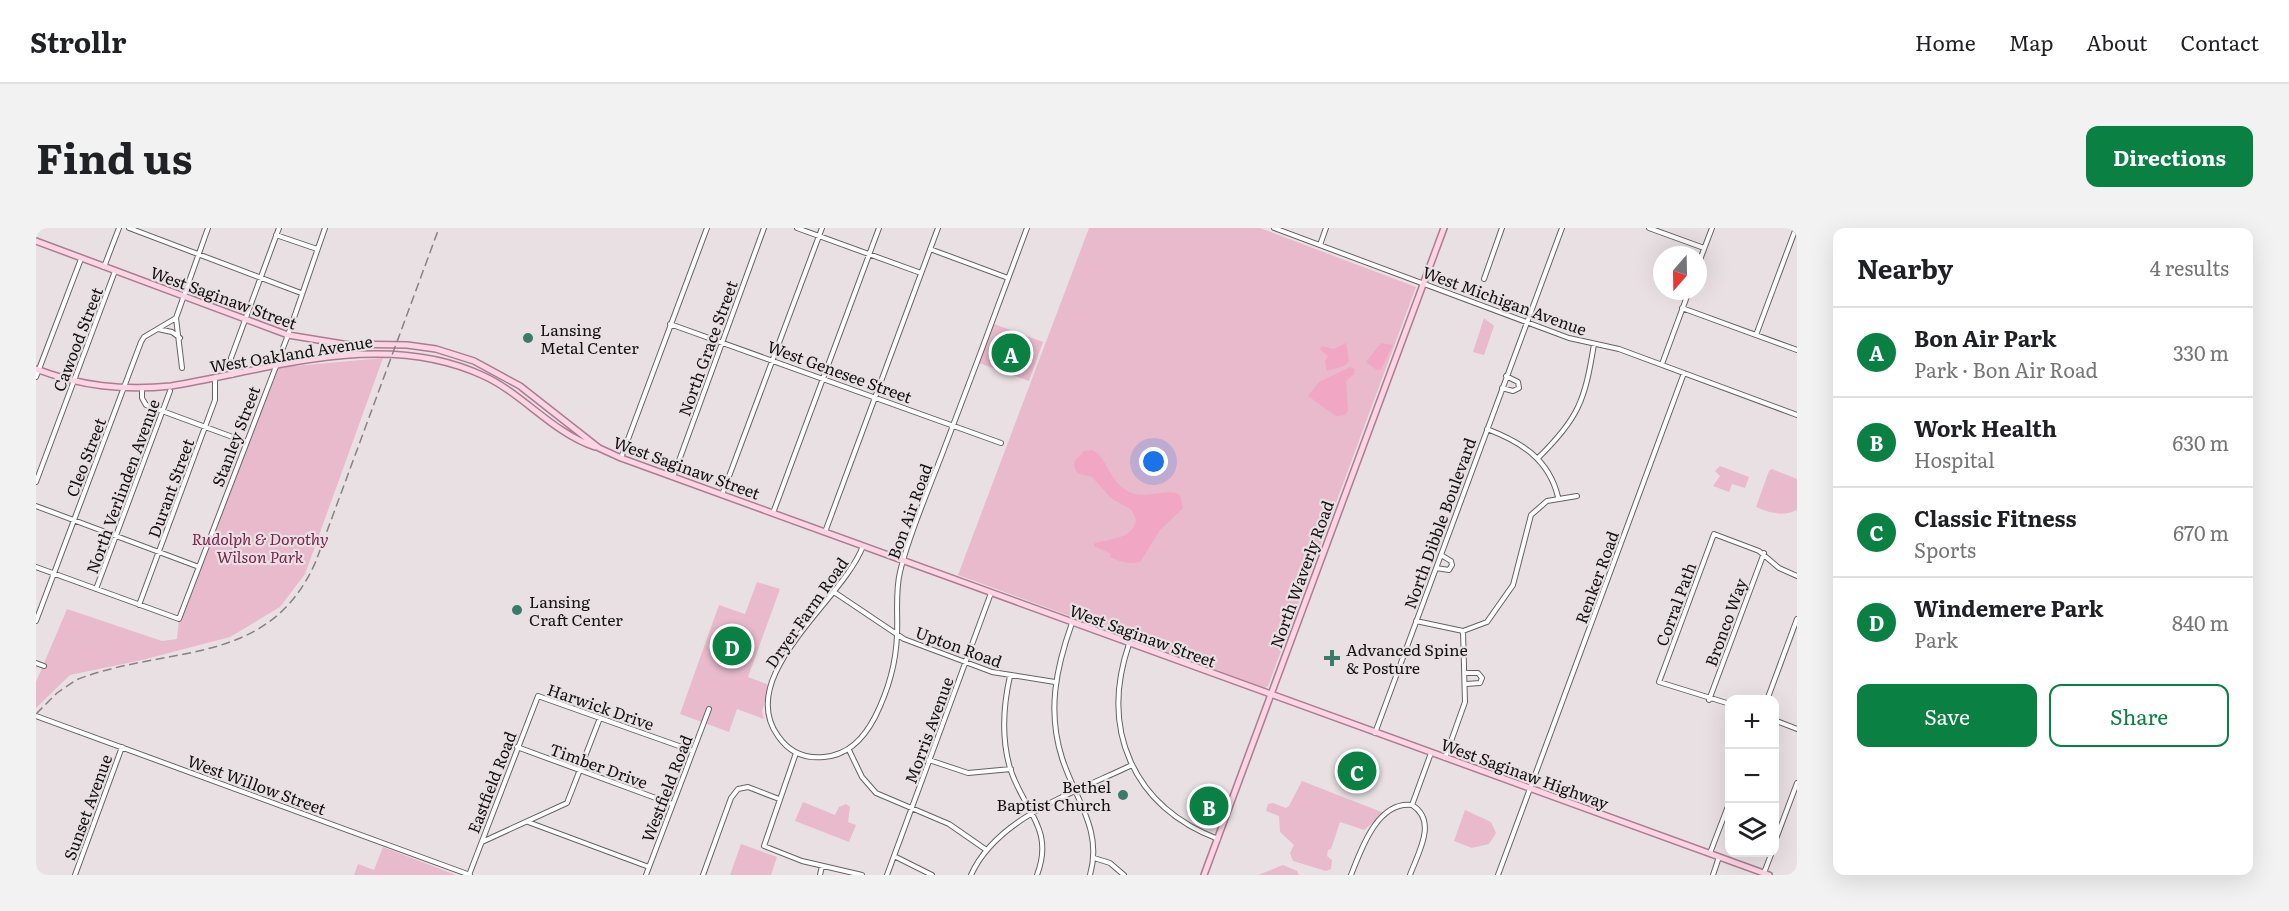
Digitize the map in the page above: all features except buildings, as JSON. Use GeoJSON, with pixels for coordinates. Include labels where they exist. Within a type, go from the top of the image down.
{"type":"FeatureCollection","features":[{"type":"Feature","properties":{"kind":"main road","name":"North Waverly Road"},"geometry":{"type":"LineString","coordinates":[[1204,875],[1444,228]]}},
{"type":"Feature","properties":{"kind":"main road","name":"West Saginaw Street"},"geometry":{"type":"LineString","coordinates":[[36,242],[288,335],[343,344],[407,345],[462,357],[520,386],[599,448],[621,458],[1271,696]]}},
{"type":"Feature","properties":{"kind":"main road","name":"West Oakland Avenue"},"geometry":{"type":"LineString","coordinates":[[37,369],[74,381],[123,389],[142,389],[368,353],[410,354],[439,359],[475,371],[502,385],[571,435],[599,448]]}},
{"type":"Feature","properties":{"kind":"main road","name":"West Saginaw Highway"},"geometry":{"type":"LineString","coordinates":[[1271,696],[1766,874]]}},
{"type":"Feature","properties":{"kind":"street","name":"Cawood Street"},"geometry":{"type":"LineString","coordinates":[[104,267],[119,228]]}},
{"type":"Feature","properties":{"kind":"street"},"geometry":{"type":"LineString","coordinates":[[129,228],[301,293]]}},
{"type":"Feature","properties":{"kind":"street"},"geometry":{"type":"LineString","coordinates":[[182,368],[176,318],[208,228]]}},
{"type":"Feature","properties":{"kind":"street"},"geometry":{"type":"LineString","coordinates":[[232,375],[231,358],[279,228]]}},
{"type":"Feature","properties":{"kind":"street","name":"Stanley Street"},"geometry":{"type":"LineString","coordinates":[[139,605],[179,619],[273,368],[288,335],[325,228]]}},
{"type":"Feature","properties":{"kind":"street"},"geometry":{"type":"LineString","coordinates":[[621,458],[707,228]]}},
{"type":"Feature","properties":{"kind":"street","name":"North Grace Street"},"geometry":{"type":"LineString","coordinates":[[673,477],[764,228]]}},
{"type":"Feature","properties":{"kind":"street"},"geometry":{"type":"LineString","coordinates":[[797,228],[921,273]]}},
{"type":"Feature","properties":{"kind":"street"},"geometry":{"type":"LineString","coordinates":[[722,495],[822,228]]}},
{"type":"Feature","properties":{"kind":"street"},"geometry":{"type":"LineString","coordinates":[[773,513],[879,228]]}},
{"type":"Feature","properties":{"kind":"street"},"geometry":{"type":"LineString","coordinates":[[825,532],[938,228]]}},
{"type":"Feature","properties":{"kind":"street","name":"Bon Air Road"},"geometry":{"type":"LineString","coordinates":[[849,750],[865,734],[878,711],[892,671],[897,635],[899,573],[1027,228]]}},
{"type":"Feature","properties":{"kind":"street","name":"West Michigan Avenue"},"geometry":{"type":"LineString","coordinates":[[1274,228],[1527,322],[1594,344],[1619,349],[1797,415]]}},
{"type":"Feature","properties":{"kind":"street"},"geometry":{"type":"LineString","coordinates":[[1320,245],[1326,228]]}},
{"type":"Feature","properties":{"kind":"street"},"geometry":{"type":"LineString","coordinates":[[1484,279],[1502,228]]}},
{"type":"Feature","properties":{"kind":"street","name":"North Dibble Boulevard"},"geometry":{"type":"LineString","coordinates":[[1375,733],[1562,228]]}},
{"type":"Feature","properties":{"kind":"street"},"geometry":{"type":"LineString","coordinates":[[1649,228],[1698,246]]}},
{"type":"Feature","properties":{"kind":"street"},"geometry":{"type":"LineString","coordinates":[[1705,246],[1712,228]]}},
{"type":"Feature","properties":{"kind":"street"},"geometry":{"type":"LineString","coordinates":[[1756,335],[1796,228]]}},
{"type":"Feature","properties":{"kind":"street"},"geometry":{"type":"LineString","coordinates":[[276,235],[317,249]]}},
{"type":"Feature","properties":{"kind":"street"},"geometry":{"type":"LineString","coordinates":[[930,249],[1008,278]]}},
{"type":"Feature","properties":{"kind":"street"},"geometry":{"type":"LineString","coordinates":[[36,377],[37,369],[81,259]]}},
{"type":"Feature","properties":{"kind":"street","name":"Cawood Street"},"geometry":{"type":"LineString","coordinates":[[36,482],[115,271]]}},
{"type":"Feature","properties":{"kind":"street"},"geometry":{"type":"LineString","coordinates":[[1662,364],[1685,300]]}},
{"type":"Feature","properties":{"kind":"street"},"geometry":{"type":"LineString","coordinates":[[1682,308],[1797,350]]}},
{"type":"Feature","properties":{"kind":"street","name":"Cleo Street"},"geometry":{"type":"LineString","coordinates":[[36,621],[141,342],[157,328],[176,318]]}},
{"type":"Feature","properties":{"kind":"street","name":"West Genesee Street"},"geometry":{"type":"LineString","coordinates":[[670,324],[1000,443]]}},
{"type":"Feature","properties":{"kind":"street"},"geometry":{"type":"LineString","coordinates":[[157,328],[172,332],[180,338]]}},
{"type":"Feature","properties":{"kind":"street"},"geometry":{"type":"LineString","coordinates":[[1538,458],[1567,429],[1580,408],[1594,344]]}},
{"type":"Feature","properties":{"kind":"street","name":"Renker Road"},"geometry":{"type":"LineString","coordinates":[[1498,875],[1684,373]]}},
{"type":"Feature","properties":{"kind":"street"},"geometry":{"type":"LineString","coordinates":[[1502,388],[1513,391],[1519,388],[1518,382],[1506,376]]}},
{"type":"Feature","properties":{"kind":"street","name":"Durant Street"},"geometry":{"type":"LineString","coordinates":[[139,605],[217,394],[215,378]]}},
{"type":"Feature","properties":{"kind":"street"},"geometry":{"type":"LineString","coordinates":[[142,389],[144,403],[246,442]]}},
{"type":"Feature","properties":{"kind":"street","name":"North Verlinden Avenue"},"geometry":{"type":"LineString","coordinates":[[96,589],[170,391]]}},
{"type":"Feature","properties":{"kind":"street"},"geometry":{"type":"LineString","coordinates":[[1487,429],[1521,443],[1538,458],[1549,473],[1558,497]]}},
{"type":"Feature","properties":{"kind":"street"},"geometry":{"type":"LineString","coordinates":[[1416,621],[1463,631],[1482,626],[1496,612],[1516,576],[1532,515],[1540,506],[1558,497],[1577,496]]}},
{"type":"Feature","properties":{"kind":"street"},"geometry":{"type":"LineString","coordinates":[[36,506],[199,567]]}},
{"type":"Feature","properties":{"kind":"street","name":"Corral Path"},"geometry":{"type":"LineString","coordinates":[[1709,700],[1659,682],[1714,534],[1764,554]]}},
{"type":"Feature","properties":{"kind":"street","name":"Dryer Farm Road"},"geometry":{"type":"LineString","coordinates":[[796,753],[780,740],[770,723],[768,694],[773,678],[792,647],[852,570],[863,546]]}},
{"type":"Feature","properties":{"kind":"street"},"geometry":{"type":"LineString","coordinates":[[1764,554],[1779,568],[1797,576]]}},
{"type":"Feature","properties":{"kind":"street","name":"Bronco Way"},"geometry":{"type":"LineString","coordinates":[[1709,700],[1764,554]]}},
{"type":"Feature","properties":{"kind":"street"},"geometry":{"type":"LineString","coordinates":[[1436,568],[1449,570],[1452,566],[1451,561],[1441,555]]}},
{"type":"Feature","properties":{"kind":"street"},"geometry":{"type":"LineString","coordinates":[[36,567],[139,605]]}},
{"type":"Feature","properties":{"kind":"street","name":"Upton Road"},"geometry":{"type":"LineString","coordinates":[[834,592],[897,635],[966,662],[1010,676],[1055,682]]}},
{"type":"Feature","properties":{"kind":"street","name":"Morris Avenue"},"geometry":{"type":"LineString","coordinates":[[887,875],[991,593]]}},
{"type":"Feature","properties":{"kind":"street"},"geometry":{"type":"LineString","coordinates":[[1768,695],[1797,619]]}},
{"type":"Feature","properties":{"kind":"street"},"geometry":{"type":"LineString","coordinates":[[1072,623],[1055,682],[1054,719],[1058,741],[1092,826],[1094,858],[1090,875]]}},
{"type":"Feature","properties":{"kind":"street"},"geometry":{"type":"LineString","coordinates":[[1445,758],[1465,702],[1463,631]]}},
{"type":"Feature","properties":{"kind":"street"},"geometry":{"type":"LineString","coordinates":[[1129,644],[1119,679],[1117,702],[1120,732],[1132,765],[1147,790],[1170,813],[1192,828],[1218,839]]}},
{"type":"Feature","properties":{"kind":"street"},"geometry":{"type":"LineString","coordinates":[[36,663],[44,666]]}},
{"type":"Feature","properties":{"kind":"street"},"geometry":{"type":"LineString","coordinates":[[1465,673],[1478,673],[1482,678],[1480,683],[1466,684]]}},
{"type":"Feature","properties":{"kind":"street"},"geometry":{"type":"LineString","coordinates":[[1010,676],[1003,722],[1005,748],[1011,769],[1044,844],[1044,855],[1037,875]]}},
{"type":"Feature","properties":{"kind":"street","name":"Harwick Drive"},"geometry":{"type":"LineString","coordinates":[[536,699],[541,696],[693,751]]}},
{"type":"Feature","properties":{"kind":"street","name":"Eastfield Road"},"geometry":{"type":"LineString","coordinates":[[469,875],[536,699]]}},
{"type":"Feature","properties":{"kind":"street"},"geometry":{"type":"LineString","coordinates":[[1709,700],[1725,703]]}},
{"type":"Feature","properties":{"kind":"street","name":"Westfield Road"},"geometry":{"type":"LineString","coordinates":[[646,875],[709,709]]}},
{"type":"Feature","properties":{"kind":"street","name":"West Willow Street"},"geometry":{"type":"LineString","coordinates":[[36,716],[469,875]]}},
{"type":"Feature","properties":{"kind":"street"},"geometry":{"type":"LineString","coordinates":[[482,843],[567,803],[600,718]]}},
{"type":"Feature","properties":{"kind":"street"},"geometry":{"type":"LineString","coordinates":[[1779,722],[1797,729]]}},
{"type":"Feature","properties":{"kind":"street","name":"Sunset Avenue"},"geometry":{"type":"LineString","coordinates":[[75,875],[122,747]]}},
{"type":"Feature","properties":{"kind":"street","name":"Timber Drive"},"geometry":{"type":"LineString","coordinates":[[517,747],[672,804]]}},
{"type":"Feature","properties":{"kind":"street"},"geometry":{"type":"LineString","coordinates":[[862,875],[822,866],[764,846],[796,753],[818,758],[849,750],[862,777],[876,793],[949,824],[985,849]]}},
{"type":"Feature","properties":{"kind":"street"},"geometry":{"type":"LineString","coordinates":[[1412,805],[1431,753]]}},
{"type":"Feature","properties":{"kind":"street"},"geometry":{"type":"LineString","coordinates":[[929,760],[968,773],[1011,769]]}},
{"type":"Feature","properties":{"kind":"street"},"geometry":{"type":"LineString","coordinates":[[970,875],[985,849],[1004,830],[1132,765]]}},
{"type":"Feature","properties":{"kind":"street"},"geometry":{"type":"LineString","coordinates":[[1779,831],[1797,783]]}},
{"type":"Feature","properties":{"kind":"street"},"geometry":{"type":"LineString","coordinates":[[703,875],[731,798],[738,789],[748,787],[779,799]]}},
{"type":"Feature","properties":{"kind":"street"},"geometry":{"type":"LineString","coordinates":[[1710,854],[1729,803]]}},
{"type":"Feature","properties":{"kind":"street"},"geometry":{"type":"LineString","coordinates":[[1351,875],[1363,845],[1380,820],[1397,808],[1412,805]]}},
{"type":"Feature","properties":{"kind":"street"},"geometry":{"type":"LineString","coordinates":[[1410,875],[1426,828],[1422,815],[1412,805]]}},
{"type":"Feature","properties":{"kind":"street"},"geometry":{"type":"LineString","coordinates":[[527,822],[649,867]]}},
{"type":"Feature","properties":{"kind":"street"},"geometry":{"type":"LineString","coordinates":[[894,856],[932,875]]}},
{"type":"Feature","properties":{"kind":"street"},"geometry":{"type":"LineString","coordinates":[[1713,875],[1719,857]]}},
{"type":"Feature","properties":{"kind":"street"},"geometry":{"type":"LineString","coordinates":[[1766,874],[1771,857]]}},
{"type":"Feature","properties":{"kind":"street"},"geometry":{"type":"LineString","coordinates":[[1094,858],[1110,863],[1124,875]]}},
{"type":"Feature","properties":{"kind":"street"},"geometry":{"type":"LineString","coordinates":[[820,875],[822,866]]}},
{"type":"Feature","properties":{"kind":"green space"},"geometry":{"type":"Polygon","coordinates":[[[1089,228],[1260,228],[1416,287],[1268,686],[1265,688],[958,575],[1089,228]]]}},
{"type":"Feature","properties":{"kind":"green space"},"geometry":{"type":"Polygon","coordinates":[[[1484,318],[1494,326],[1484,355],[1473,352],[1484,318]]]}},
{"type":"Feature","properties":{"kind":"green space"},"geometry":{"type":"Polygon","coordinates":[[[994,324],[1043,342],[1029,381],[979,363],[994,324]]]}},
{"type":"Feature","properties":{"kind":"green space","name":"Rudolph & Dorothy Wilson Park"},"geometry":{"type":"Polygon","coordinates":[[[383,358],[305,574],[280,607],[230,637],[142,660],[70,675],[36,708],[36,682],[67,609],[162,641],[177,639],[179,619],[273,368],[383,358]]]}},
{"type":"Feature","properties":{"kind":"green space"},"geometry":{"type":"Polygon","coordinates":[[[1720,466],[1749,477],[1745,488],[1732,484],[1729,492],[1713,486],[1720,476],[1715,471],[1720,466]]]}},
{"type":"Feature","properties":{"kind":"green space"},"geometry":{"type":"Polygon","coordinates":[[[1772,469],[1797,479],[1797,510],[1776,513],[1756,507],[1769,471],[1772,469]]]}},
{"type":"Feature","properties":{"kind":"green space"},"geometry":{"type":"Polygon","coordinates":[[[757,582],[780,589],[748,677],[769,685],[762,712],[764,719],[737,709],[729,732],[680,714],[719,605],[745,614],[757,582]]]}},
{"type":"Feature","properties":{"kind":"green space"},"geometry":{"type":"Polygon","coordinates":[[[1302,781],[1384,813],[1364,830],[1340,822],[1331,849],[1328,850],[1327,856],[1332,860],[1331,869],[1326,871],[1293,861],[1290,853],[1294,845],[1280,832],[1279,816],[1266,811],[1268,804],[1273,803],[1286,808],[1289,806],[1302,781]]]}},
{"type":"Feature","properties":{"kind":"green space"},"geometry":{"type":"Polygon","coordinates":[[[803,802],[835,815],[839,807],[846,804],[850,807],[848,822],[856,825],[849,842],[795,821],[803,802]]]}},
{"type":"Feature","properties":{"kind":"green space"},"geometry":{"type":"Polygon","coordinates":[[[1465,810],[1491,822],[1496,833],[1489,844],[1472,848],[1454,841],[1465,810]]]}},
{"type":"Feature","properties":{"kind":"green space"},"geometry":{"type":"Polygon","coordinates":[[[741,844],[777,857],[771,875],[730,875],[741,844]]]}},
{"type":"Feature","properties":{"kind":"green space"},"geometry":{"type":"Polygon","coordinates":[[[383,847],[456,875],[354,875],[358,864],[374,870],[383,847]]]}},
{"type":"Feature","properties":{"kind":"green space"},"geometry":{"type":"Polygon","coordinates":[[[1283,865],[1297,871],[1299,875],[1258,875],[1283,865]]]}},
{"type":"Feature","properties":{"kind":"shaded area"},"geometry":{"type":"Polygon","coordinates":[[[1346,343],[1349,361],[1344,366],[1327,371],[1325,361],[1328,356],[1320,349],[1322,346],[1334,349],[1346,343]]]}},
{"type":"Feature","properties":{"kind":"shaded area"},"geometry":{"type":"Polygon","coordinates":[[[1381,343],[1393,345],[1381,369],[1377,370],[1366,362],[1381,343]]]}},
{"type":"Feature","properties":{"kind":"shaded area"},"geometry":{"type":"Polygon","coordinates":[[[1350,367],[1355,369],[1354,374],[1346,381],[1348,410],[1345,415],[1336,416],[1308,396],[1319,382],[1350,367]]]}},
{"type":"Feature","properties":{"kind":"shaded area"},"geometry":{"type":"Polygon","coordinates":[[[1092,450],[1101,458],[1116,482],[1129,492],[1143,495],[1170,492],[1180,495],[1183,508],[1160,530],[1140,562],[1129,563],[1117,560],[1110,557],[1111,554],[1094,546],[1095,543],[1114,539],[1131,531],[1136,520],[1132,510],[1111,498],[1092,477],[1077,472],[1074,462],[1084,451],[1092,450]]]}},
{"type":"Feature","properties":{"kind":"railway"},"geometry":{"type":"LineString","coordinates":[[36,714],[57,693],[76,680],[111,669],[212,647],[243,637],[271,620],[296,596],[316,561],[439,228]]}},
{"type":"Feature","properties":{"kind":"place","name":"Lansing Metal Center"},"geometry":{"type":"Point","coordinates":[528,338]}},
{"type":"Feature","properties":{"kind":"place","name":"Bon Air Park"},"geometry":{"type":"Point","coordinates":[1011,353]}},
{"type":"Feature","properties":{"kind":"place","name":"Lansing Craft Center"},"geometry":{"type":"Point","coordinates":[517,610]}},
{"type":"Feature","properties":{"kind":"place","name":"Windemere Park"},"geometry":{"type":"Point","coordinates":[732,646]}},
{"type":"Feature","properties":{"kind":"place","name":"Advanced Spine & Posture"},"geometry":{"type":"Point","coordinates":[1332,658]}},
{"type":"Feature","properties":{"kind":"place","name":"Classic Fitness"},"geometry":{"type":"Point","coordinates":[1357,771]}},
{"type":"Feature","properties":{"kind":"place","name":"Bethel Baptist Church"},"geometry":{"type":"Point","coordinates":[1123,795]}},
{"type":"Feature","properties":{"kind":"place","name":"Work Health"},"geometry":{"type":"Point","coordinates":[1209,806]}}]}
